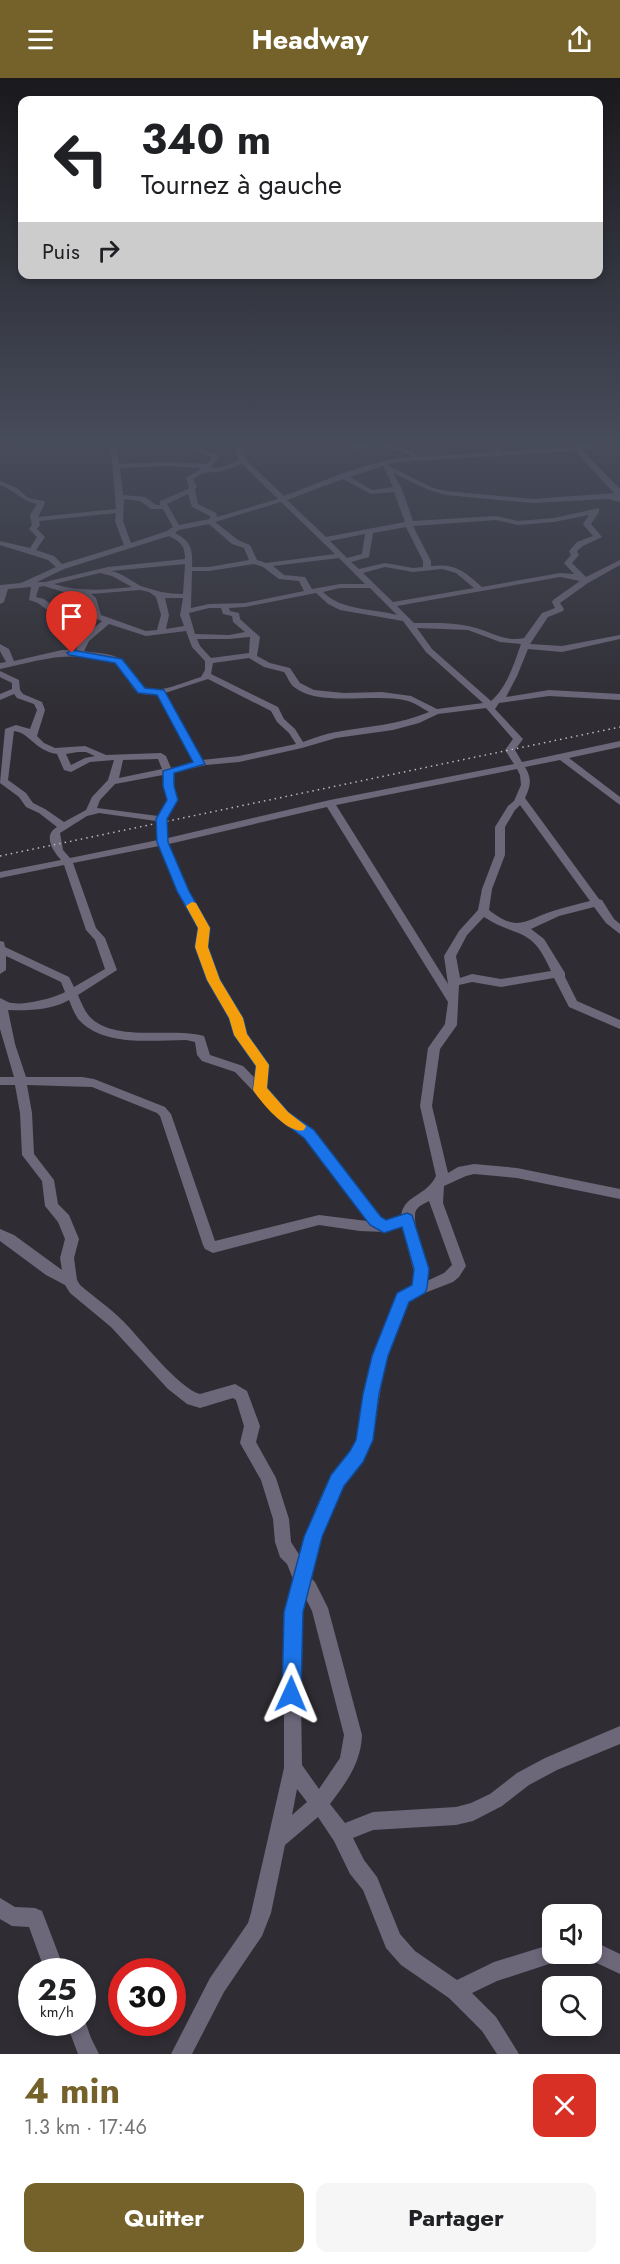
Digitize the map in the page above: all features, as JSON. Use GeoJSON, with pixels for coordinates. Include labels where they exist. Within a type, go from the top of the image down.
{"type":"FeatureCollection","features":[{"type":"Feature","properties":{"kind":"street"},"geometry":{"type":"LineString","coordinates":[[32,551],[40,537],[35,532]]}},
{"type":"Feature","properties":{"kind":"street"},"geometry":{"type":"LineString","coordinates":[[122,532],[128,546]]}},
{"type":"Feature","properties":{"kind":"street"},"geometry":{"type":"LineString","coordinates":[[24,585],[61,567],[167,532]]}},
{"type":"Feature","properties":{"kind":"street"},"geometry":{"type":"LineString","coordinates":[[175,532],[189,549],[188,609],[184,615],[196,647],[209,661]]}},
{"type":"Feature","properties":{"kind":"street"},"geometry":{"type":"LineString","coordinates":[[224,532],[235,542],[245,545],[254,562]]}},
{"type":"Feature","properties":{"kind":"street"},"geometry":{"type":"LineString","coordinates":[[315,532],[409,622],[420,643],[429,653],[451,670],[466,688],[493,703]]}},
{"type":"Feature","properties":{"kind":"street"},"geometry":{"type":"LineString","coordinates":[[323,540],[372,532]]}},
{"type":"Feature","properties":{"kind":"street"},"geometry":{"type":"LineString","coordinates":[[412,532],[428,561],[427,568]]}},
{"type":"Feature","properties":{"kind":"street"},"geometry":{"type":"LineString","coordinates":[[583,579],[568,563],[575,555],[573,551],[576,547],[598,537],[594,532]]}},
{"type":"Feature","properties":{"kind":"street"},"geometry":{"type":"LineString","coordinates":[[0,602],[2,586],[41,584],[99,570],[188,565],[209,569],[254,562],[266,565],[366,555],[369,533]]}},
{"type":"Feature","properties":{"kind":"street"},"geometry":{"type":"LineString","coordinates":[[0,543],[51,558],[61,567]]}},
{"type":"Feature","properties":{"kind":"street"},"geometry":{"type":"LineString","coordinates":[[99,570],[113,561],[109,552]]}},
{"type":"Feature","properties":{"kind":"street"},"geometry":{"type":"LineString","coordinates":[[181,2054],[217,1985],[255,1929],[261,1913],[293,1768],[293,1612],[313,1537],[337,1481],[357,1456],[364,1440],[376,1371],[387,1336],[403,1298],[419,1288],[448,1277],[456,1272],[459,1266],[439,1214],[438,1186],[442,1176],[426,1106],[434,1048],[450,1025],[454,1002],[450,956],[463,933],[483,911],[487,888],[500,855],[500,827],[520,798],[527,780],[510,750],[518,739],[490,709],[507,687],[526,643],[544,615],[560,609],[556,602],[583,579],[619,564]]}},
{"type":"Feature","properties":{"kind":"street"},"geometry":{"type":"LineString","coordinates":[[266,565],[282,577],[302,579],[313,591],[343,609],[373,612],[409,622],[469,628],[493,638],[562,649],[620,637]]}},
{"type":"Feature","properties":{"kind":"street"},"geometry":{"type":"LineString","coordinates":[[356,572],[385,565],[406,569],[442,567],[459,571],[481,590]]}},
{"type":"Feature","properties":{"kind":"street"},"geometry":{"type":"LineString","coordinates":[[99,570],[114,574],[140,588]]}},
{"type":"Feature","properties":{"kind":"street"},"geometry":{"type":"LineString","coordinates":[[391,605],[560,575],[583,579]]}},
{"type":"Feature","properties":{"kind":"street"},"geometry":{"type":"LineString","coordinates":[[41,584],[85,594],[140,588],[151,590],[160,596],[187,596]]}},
{"type":"Feature","properties":{"kind":"street"},"geometry":{"type":"LineString","coordinates":[[41,584],[32,598],[41,601],[58,614],[95,608]]}},
{"type":"Feature","properties":{"kind":"street"},"geometry":{"type":"LineString","coordinates":[[188,609],[209,606],[225,607],[340,585],[370,586]]}},
{"type":"Feature","properties":{"kind":"street"},"geometry":{"type":"LineString","coordinates":[[85,594],[92,598],[97,616],[146,634],[160,631],[237,637],[251,634]]}},
{"type":"Feature","properties":{"kind":"street"},"geometry":{"type":"LineString","coordinates":[[160,596],[165,615],[160,631]]}},
{"type":"Feature","properties":{"kind":"street"},"geometry":{"type":"LineString","coordinates":[[225,607],[226,612],[236,615],[236,620],[242,622],[256,638],[252,657],[261,663],[287,670],[297,685],[312,692],[344,696],[382,695],[411,699],[436,712]]}},
{"type":"Feature","properties":{"kind":"street"},"geometry":{"type":"LineString","coordinates":[[79,653],[86,639],[108,620]]}},
{"type":"Feature","properties":{"kind":"street"},"geometry":{"type":"LineString","coordinates":[[0,647],[6,651],[11,664]]}},
{"type":"Feature","properties":{"kind":"street"},"geometry":{"type":"LineString","coordinates":[[0,666],[49,655],[79,653],[117,660],[126,668],[142,691],[160,692],[201,681],[207,675],[209,661]]}},
{"type":"Feature","properties":{"kind":"street"},"geometry":{"type":"LineString","coordinates":[[209,661],[253,655]]}},
{"type":"Feature","properties":{"kind":"street"},"geometry":{"type":"LineString","coordinates":[[0,674],[16,682],[16,690],[20,696],[32,698],[40,706],[32,735]]}},
{"type":"Feature","properties":{"kind":"street"},"geometry":{"type":"LineString","coordinates":[[207,675],[275,709],[280,720],[292,731],[301,745]]}},
{"type":"Feature","properties":{"kind":"street"},"geometry":{"type":"LineString","coordinates":[[0,697],[16,690]]}},
{"type":"Feature","properties":{"kind":"street"},"geometry":{"type":"LineString","coordinates":[[160,692],[200,764]]}},
{"type":"Feature","properties":{"kind":"street"},"geometry":{"type":"LineString","coordinates":[[110,782],[200,764],[239,759],[335,735],[365,733],[416,721],[436,712],[549,693],[620,696]]}},
{"type":"Feature","properties":{"kind":"street"},"geometry":{"type":"LineString","coordinates":[[64,827],[42,811],[29,805],[23,795],[2,778],[10,729],[21,727],[46,749],[61,752],[83,748],[105,758]]}},
{"type":"Feature","properties":{"kind":"street"},"geometry":{"type":"LineString","coordinates":[[0,875],[163,842],[330,803],[620,744]]}},
{"type":"Feature","properties":{"kind":"street"},"geometry":{"type":"LineString","coordinates":[[61,752],[69,769],[88,760],[159,754],[168,771],[168,786],[172,800],[161,819],[163,842],[183,891],[204,928],[201,947],[213,980],[236,1018],[240,1035],[263,1065],[260,1090]]}},
{"type":"Feature","properties":{"kind":"street"},"geometry":{"type":"LineString","coordinates":[[91,811],[94,799],[114,777],[116,764],[120,757]]}},
{"type":"Feature","properties":{"kind":"street"},"geometry":{"type":"LineString","coordinates":[[562,757],[609,790],[620,802]]}},
{"type":"Feature","properties":{"kind":"street"},"geometry":{"type":"LineString","coordinates":[[520,798],[610,921],[620,930]]}},
{"type":"Feature","properties":{"kind":"street"},"geometry":{"type":"LineString","coordinates":[[330,803],[454,1002]]}},
{"type":"Feature","properties":{"kind":"street"},"geometry":{"type":"LineString","coordinates":[[70,1281],[67,1258],[72,1239],[64,1220],[52,1206],[48,1180],[28,1155],[26,1113],[1,1004],[18,1007],[59,1001],[111,970],[100,938],[91,930],[67,860],[58,851],[55,832],[91,811],[99,810],[161,819]]}},
{"type":"Feature","properties":{"kind":"street"},"geometry":{"type":"LineString","coordinates":[[526,928],[555,914],[598,902]]}},
{"type":"Feature","properties":{"kind":"street"},"geometry":{"type":"LineString","coordinates":[[483,911],[494,920],[526,928],[539,941],[559,973],[573,1004],[620,1025]]}},
{"type":"Feature","properties":{"kind":"street"},"geometry":{"type":"LineString","coordinates":[[0,970],[1,948],[64,980],[83,1017],[92,1024],[119,1036],[197,1037],[206,1058],[239,1069],[284,1116],[306,1131],[371,1217],[384,1227]]}},
{"type":"Feature","properties":{"kind":"street"},"geometry":{"type":"LineString","coordinates":[[454,983],[472,978],[501,983],[559,973]]}},
{"type":"Feature","properties":{"kind":"street"},"geometry":{"type":"LineString","coordinates":[[0,1081],[64,1080],[93,1083],[161,1110],[165,1114],[210,1245],[213,1247],[319,1220],[384,1227],[407,1220]]}},
{"type":"Feature","properties":{"kind":"street"},"geometry":{"type":"LineString","coordinates":[[419,1288],[422,1269],[407,1220],[408,1212],[412,1205],[463,1171],[474,1169],[517,1173],[620,1194]]}},
{"type":"Feature","properties":{"kind":"street"},"geometry":{"type":"LineString","coordinates":[[0,1234],[19,1244],[52,1273],[70,1281],[82,1296],[116,1323],[173,1384],[192,1400],[200,1401],[235,1391],[239,1392],[252,1426],[248,1443],[268,1478],[281,1519],[283,1542],[302,1581],[309,1588],[320,1608],[353,1747],[346,1767],[319,1804],[276,1841]]}},
{"type":"Feature","properties":{"kind":"street"},"geometry":{"type":"LineString","coordinates":[[341,1834],[373,1821],[456,1816],[473,1812],[496,1800],[523,1779],[551,1764],[620,1735]]}},
{"type":"Feature","properties":{"kind":"street"},"geometry":{"type":"LineString","coordinates":[[293,1768],[341,1834],[357,1867],[370,1884],[393,1941],[408,1958],[456,1992],[489,2024],[509,2054]]}},
{"type":"Feature","properties":{"kind":"street"},"geometry":{"type":"LineString","coordinates":[[0,1908],[12,1916],[33,1916],[50,1958]]}},
{"type":"Feature","properties":{"kind":"street"},"geometry":{"type":"LineString","coordinates":[[602,1955],[620,1964]]}},
{"type":"Feature","properties":{"kind":"street"},"geometry":{"type":"LineString","coordinates":[[456,1992],[494,1972],[542,1957]]}},
{"type":"Feature","properties":{"kind":"street"},"geometry":{"type":"LineString","coordinates":[[80,2036],[89,2054]]}},
{"type":"Feature","properties":{"kind":"railway"},"geometry":{"type":"LineString","coordinates":[[0,856],[620,727]]}},
{"type":"Feature","properties":{"kind":"slow traffic"},"geometry":{"type":"LineString","coordinates":[[192,906],[204,928],[201,947],[213,980],[236,1018],[240,1035],[263,1065],[260,1090],[284,1116],[299,1126]]}},
{"type":"Feature","properties":{"kind":"route"},"geometry":{"type":"LineString","coordinates":[[72,653],[119,661],[132,676],[137,688],[146,693],[160,692],[184,734],[200,764],[168,771],[168,786],[172,800],[161,819],[163,842],[183,891],[204,928],[201,947],[213,980],[236,1018],[240,1035],[263,1065],[260,1090],[284,1116],[309,1134],[375,1221],[384,1227],[407,1220],[411,1240],[422,1269],[419,1288],[403,1298],[380,1356],[364,1440],[357,1456],[337,1481],[313,1537],[293,1612],[291,1694]]}}]}
